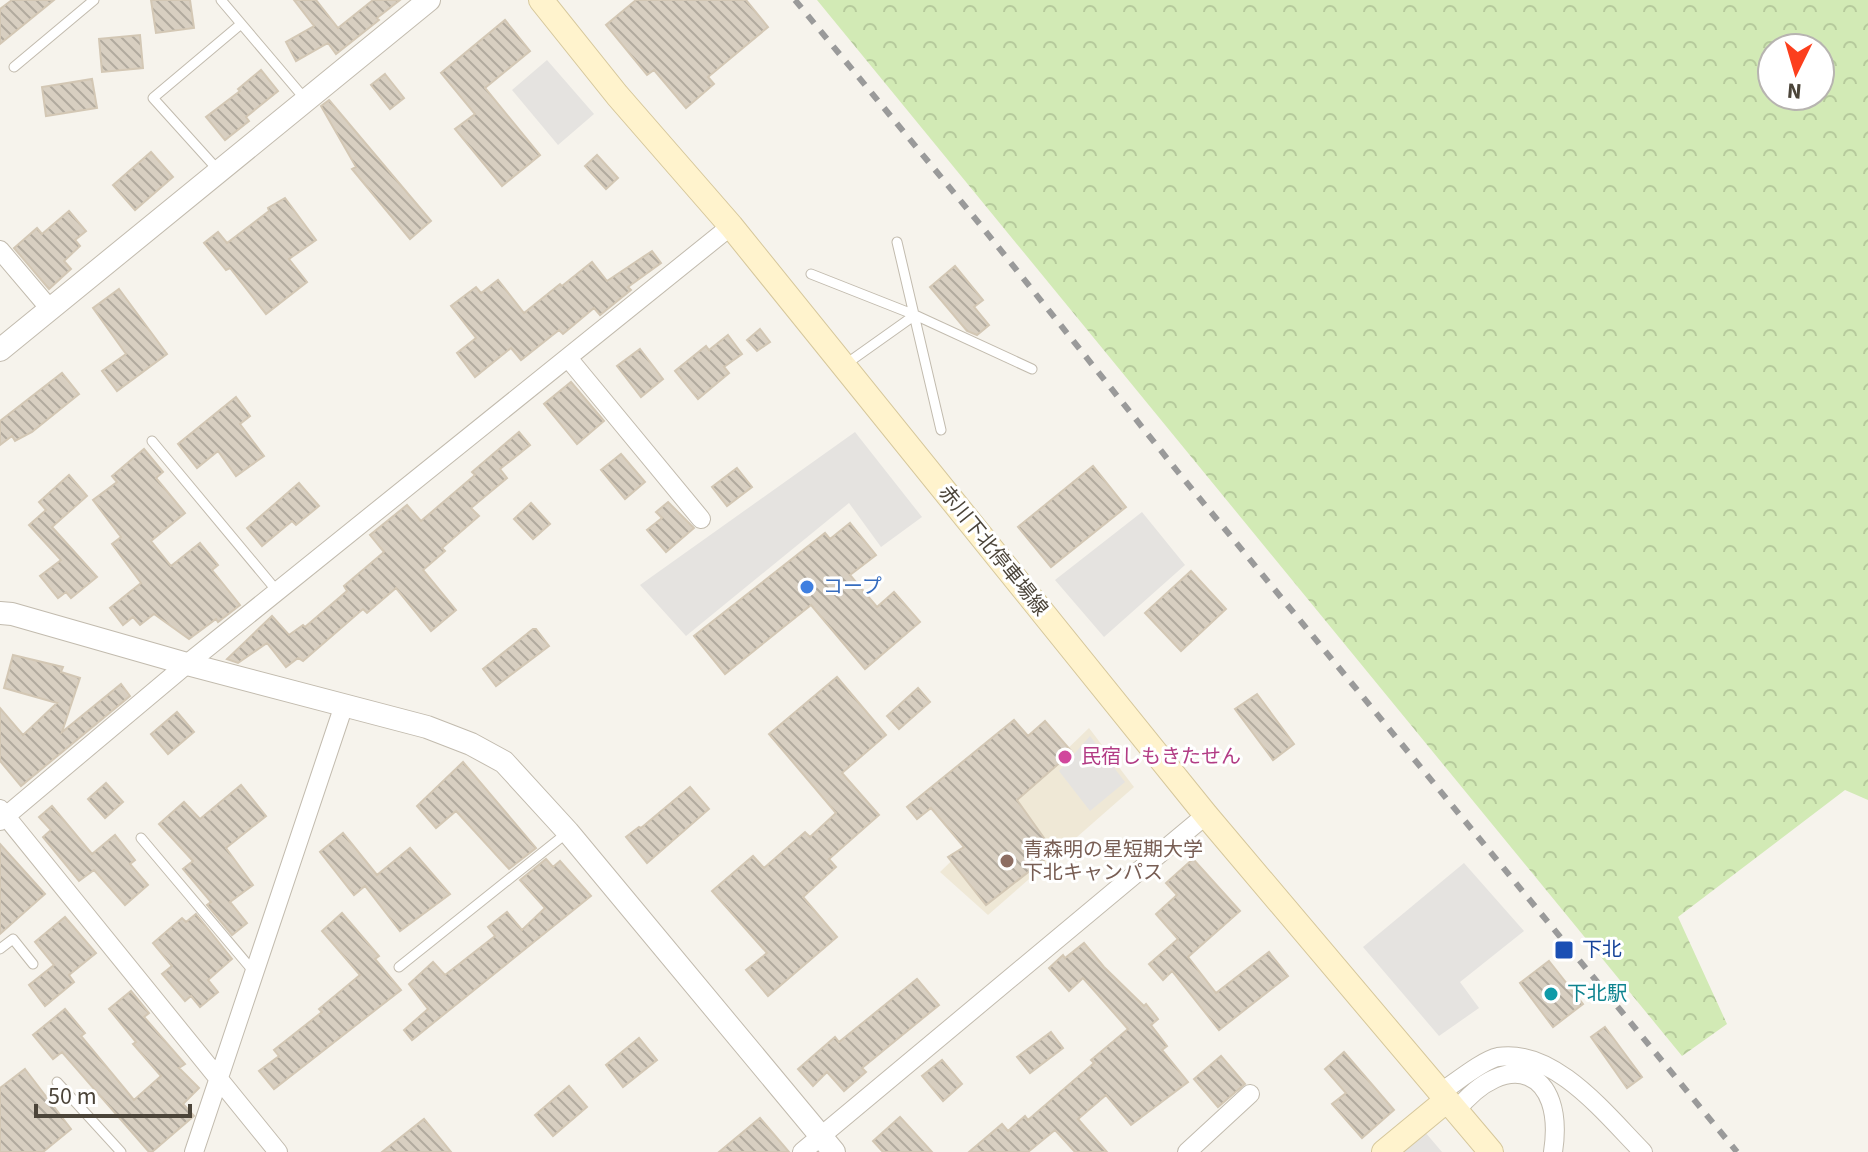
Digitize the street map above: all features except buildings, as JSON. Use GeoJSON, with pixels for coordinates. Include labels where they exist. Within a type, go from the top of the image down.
{"type":"FeatureCollection","features":[{"type":"Feature","properties":{"kind":"main road","name":"赤川下北停車場線"},"geometry":{"type":"LineString","coordinates":[[541,0],[617,95],[731,226],[1206,815],[1491,1152]]}},
{"type":"Feature","properties":{"kind":"main road"},"geometry":{"type":"LineString","coordinates":[[1384,1152],[1448,1101]]}},
{"type":"Feature","properties":{"kind":"street"},"geometry":{"type":"LineString","coordinates":[[0,350],[429,0]]}},
{"type":"Feature","properties":{"kind":"street"},"geometry":{"type":"LineString","coordinates":[[278,1152],[2,816],[731,226]]}},
{"type":"Feature","properties":{"kind":"street"},"geometry":{"type":"LineString","coordinates":[[0,250],[50,309]]}},
{"type":"Feature","properties":{"kind":"street"},"geometry":{"type":"LineString","coordinates":[[568,358],[701,519]]}},
{"type":"Feature","properties":{"kind":"street"},"geometry":{"type":"LineString","coordinates":[[0,613],[427,727],[471,744],[504,762],[568,832],[827,1144]]}},
{"type":"Feature","properties":{"kind":"street"},"geometry":{"type":"LineString","coordinates":[[194,1152],[344,705]]}},
{"type":"Feature","properties":{"kind":"street"},"geometry":{"type":"LineString","coordinates":[[802,1152],[827,1144],[1206,815]]}},
{"type":"Feature","properties":{"kind":"street"},"geometry":{"type":"LineString","coordinates":[[1448,1101],[1495,1057],[1521,1056],[1552,1068],[1580,1089],[1643,1152]]}},
{"type":"Feature","properties":{"kind":"street"},"geometry":{"type":"LineString","coordinates":[[1448,1101],[1469,1094],[1495,1078],[1514,1073],[1527,1074],[1549,1093],[1556,1119],[1553,1152]]}},
{"type":"Feature","properties":{"kind":"street"},"geometry":{"type":"LineString","coordinates":[[1187,1152],[1250,1094]]}},
{"type":"Feature","properties":{"kind":"lane"},"geometry":{"type":"LineString","coordinates":[[14,67],[94,0]]}},
{"type":"Feature","properties":{"kind":"lane"},"geometry":{"type":"LineString","coordinates":[[221,0],[307,102]]}},
{"type":"Feature","properties":{"kind":"lane"},"geometry":{"type":"LineString","coordinates":[[219,171],[153,98],[241,24]]}},
{"type":"Feature","properties":{"kind":"lane"},"geometry":{"type":"LineString","coordinates":[[897,242],[941,430]]}},
{"type":"Feature","properties":{"kind":"lane"},"geometry":{"type":"LineString","coordinates":[[811,274],[915,315],[1032,369]]}},
{"type":"Feature","properties":{"kind":"lane"},"geometry":{"type":"LineString","coordinates":[[843,366],[915,315]]}},
{"type":"Feature","properties":{"kind":"lane"},"geometry":{"type":"LineString","coordinates":[[152,441],[277,591]]}},
{"type":"Feature","properties":{"kind":"lane"},"geometry":{"type":"LineString","coordinates":[[399,967],[568,832]]}},
{"type":"Feature","properties":{"kind":"lane"},"geometry":{"type":"LineString","coordinates":[[141,838],[254,972]]}},
{"type":"Feature","properties":{"kind":"lane"},"geometry":{"type":"LineString","coordinates":[[0,949],[13,939],[33,964]]}},
{"type":"Feature","properties":{"kind":"lane"},"geometry":{"type":"LineString","coordinates":[[57,1082],[121,1152]]}},
{"type":"Feature","properties":{"kind":"shaded area"},"geometry":{"type":"Polygon","coordinates":[[[547,60],[594,114],[558,145],[512,90],[547,60]]]}},
{"type":"Feature","properties":{"kind":"shaded area"},"geometry":{"type":"Polygon","coordinates":[[[855,432],[922,517],[881,547],[849,503],[686,636],[640,585],[855,432]]]}},
{"type":"Feature","properties":{"kind":"shaded area"},"geometry":{"type":"Polygon","coordinates":[[[1142,512],[1185,565],[1104,637],[1055,580],[1142,512]]]}},
{"type":"Feature","properties":{"kind":"shaded area"},"geometry":{"type":"Polygon","coordinates":[[[1089,728],[1134,787],[988,915],[940,872],[1089,728]]]}},
{"type":"Feature","properties":{"kind":"shaded area"},"geometry":{"type":"Polygon","coordinates":[[[1090,736],[1125,782],[1090,811],[1059,771],[1090,736]]]}},
{"type":"Feature","properties":{"kind":"shaded area"},"geometry":{"type":"Polygon","coordinates":[[[1464,863],[1524,931],[1460,982],[1479,1008],[1439,1036],[1363,947],[1464,863]]]}},
{"type":"Feature","properties":{"kind":"shaded area"},"geometry":{"type":"Polygon","coordinates":[[[1425,1132],[1442,1152],[1403,1152],[1425,1132]]]}},
{"type":"Feature","properties":{"kind":"green space"},"geometry":{"type":"Polygon","coordinates":[[[817,0],[1868,0],[1868,800],[1845,790],[1678,917],[1727,1024],[1682,1056],[817,0]]]}},
{"type":"Feature","properties":{"kind":"railway"},"geometry":{"type":"LineString","coordinates":[[795,0],[1737,1152]]}},
{"type":"Feature","properties":{"kind":"place","name":"コープ"},"geometry":{"type":"Point","coordinates":[807,587]}},
{"type":"Feature","properties":{"kind":"place","name":"民宿しもきたせん"},"geometry":{"type":"Point","coordinates":[1065,757]}},
{"type":"Feature","properties":{"kind":"place","name":"青森明の星短期大学 下北キャンパス"},"geometry":{"type":"Point","coordinates":[1007,861]}},
{"type":"Feature","properties":{"kind":"place","name":"下北"},"geometry":{"type":"Point","coordinates":[1564,950]}},
{"type":"Feature","properties":{"kind":"place","name":"下北駅"},"geometry":{"type":"Point","coordinates":[1551,994]}}]}
